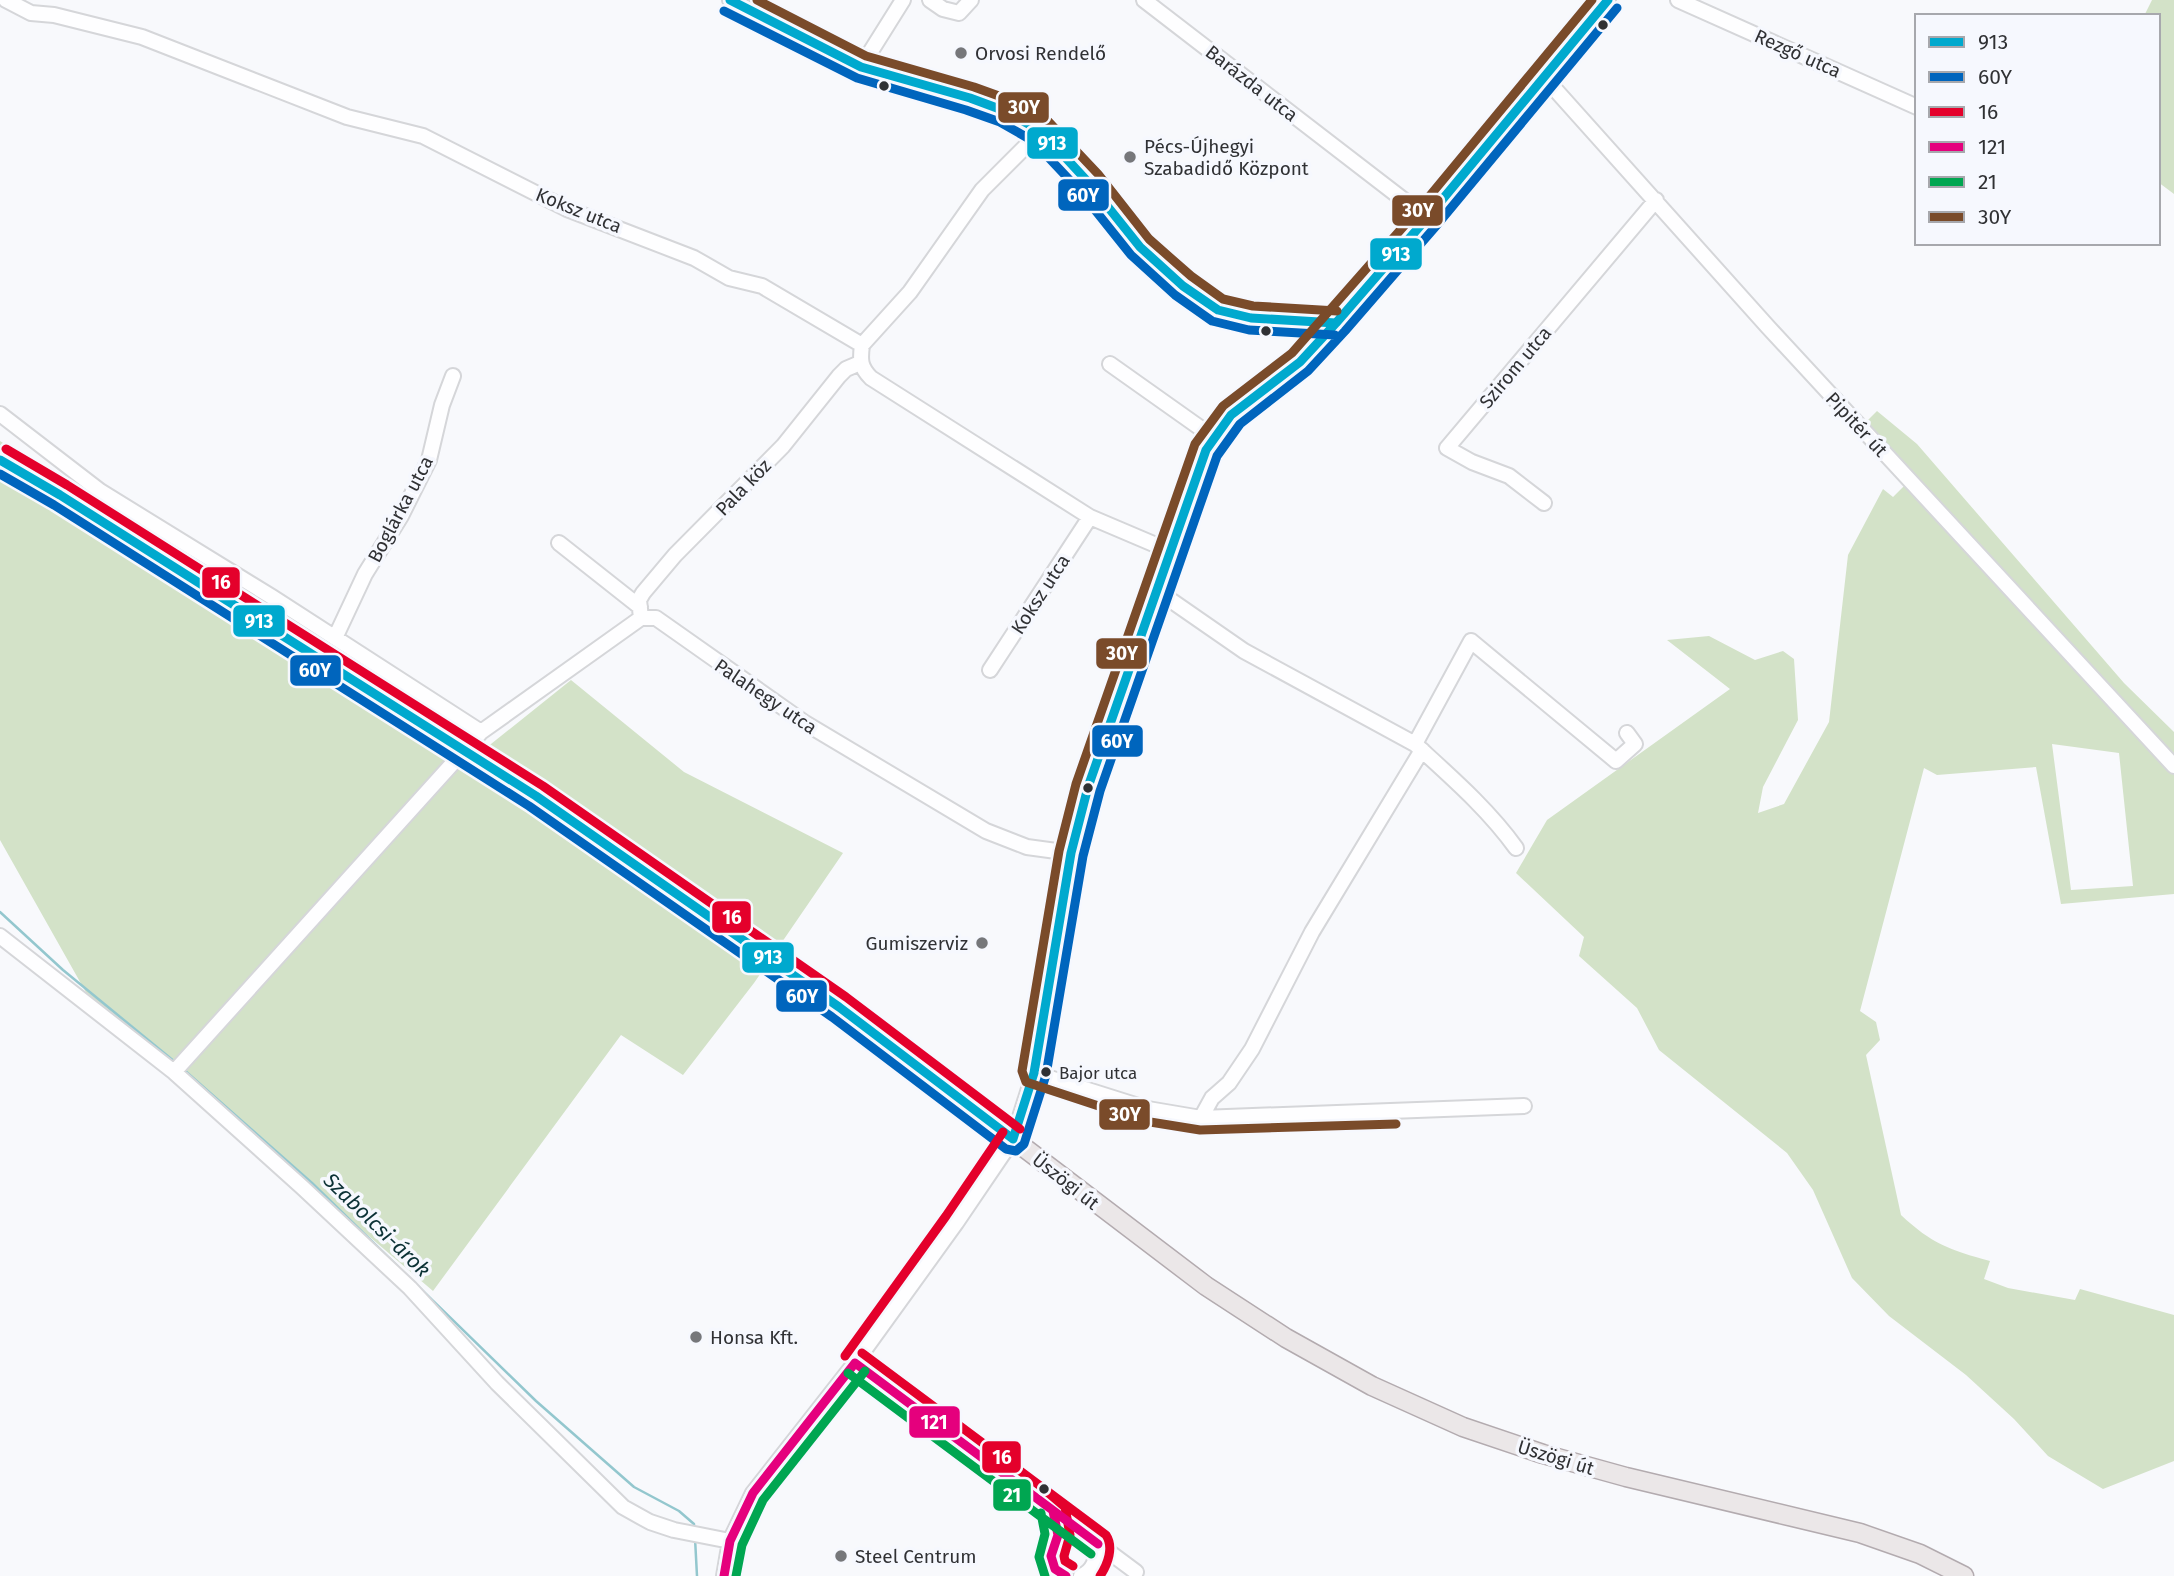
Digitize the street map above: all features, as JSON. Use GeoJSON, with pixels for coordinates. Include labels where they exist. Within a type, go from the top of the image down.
{"type":"FeatureCollection","features":[{"type":"Feature","properties":{"kind":"main road","name":"Üszögi út"},"geometry":{"type":"LineString","coordinates":[[0,460],[60,495],[536,796],[839,1007],[1206,1286],[1286,1338],[1373,1386],[1463,1427],[1543,1454],[1626,1477],[1860,1533],[1920,1554],[1964,1576]]}},
{"type":"Feature","properties":{"kind":"street","name":"Koksz utca"},"geometry":{"type":"LineString","coordinates":[[6,0],[31,13],[54,15],[142,37],[347,117],[423,136],[567,209],[694,258],[729,278],[762,286],[862,345]]}},
{"type":"Feature","properties":{"kind":"street"},"geometry":{"type":"LineString","coordinates":[[730,0],[861,67],[970,98],[1005,111],[1041,131],[1088,182],[1140,247],[1162,270],[1201,301],[1234,316],[1336,323]]}},
{"type":"Feature","properties":{"kind":"street"},"geometry":{"type":"LineString","coordinates":[[861,67],[903,0]]}},
{"type":"Feature","properties":{"kind":"street"},"geometry":{"type":"LineString","coordinates":[[930,0],[943,9],[959,12],[971,0]]}},
{"type":"Feature","properties":{"kind":"street","name":"Barázda utca"},"geometry":{"type":"LineString","coordinates":[[1144,0],[1427,218]]}},
{"type":"Feature","properties":{"kind":"street"},"geometry":{"type":"LineString","coordinates":[[723,1576],[730,1541],[753,1493],[855,1363],[1013,1139],[1034,1073],[1071,853],[1088,787],[1206,450],[1231,415],[1300,362],[1336,323],[1608,0]]}},
{"type":"Feature","properties":{"kind":"street","name":"Rezgő utca"},"geometry":{"type":"LineString","coordinates":[[1678,0],[1915,106]]}},
{"type":"Feature","properties":{"kind":"street","name":"Pipitér út"},"geometry":{"type":"LineString","coordinates":[[1545,77],[1833,398],[2174,766]]}},
{"type":"Feature","properties":{"kind":"street"},"geometry":{"type":"LineString","coordinates":[[1041,131],[982,190],[910,292],[862,345],[860,363],[872,378],[1090,517],[1170,551]]}},
{"type":"Feature","properties":{"kind":"street","name":"Szirom utca"},"geometry":{"type":"LineString","coordinates":[[1544,503],[1509,476],[1472,462],[1447,448],[1656,200]]}},
{"type":"Feature","properties":{"kind":"street","name":"Pala köz"},"geometry":{"type":"LineString","coordinates":[[641,612],[639,600],[643,593],[675,555],[783,446],[839,376],[846,369],[860,363]]}},
{"type":"Feature","properties":{"kind":"street"},"geometry":{"type":"LineString","coordinates":[[1110,363],[1213,438]]}},
{"type":"Feature","properties":{"kind":"street","name":"Boglárka utca"},"geometry":{"type":"LineString","coordinates":[[335,638],[365,574],[401,516],[429,460],[442,405],[453,376]]}},
{"type":"Feature","properties":{"kind":"street"},"geometry":{"type":"LineString","coordinates":[[0,414],[100,491],[481,732]]}},
{"type":"Feature","properties":{"kind":"street","name":"Koksz utca"},"geometry":{"type":"LineString","coordinates":[[990,670],[1090,517]]}},
{"type":"Feature","properties":{"kind":"street","name":"Palahegy utca"},"geometry":{"type":"LineString","coordinates":[[559,543],[641,612],[656,618],[805,723],[986,831],[1027,847],[1071,853]]}},
{"type":"Feature","properties":{"kind":"street"},"geometry":{"type":"LineString","coordinates":[[1156,590],[1244,651],[1418,747],[1453,778],[1502,829],[1516,848]]}},
{"type":"Feature","properties":{"kind":"street"},"geometry":{"type":"LineString","coordinates":[[178,1068],[481,732],[641,612]]}},
{"type":"Feature","properties":{"kind":"street"},"geometry":{"type":"LineString","coordinates":[[1201,1118],[1212,1098],[1229,1083],[1252,1049],[1312,932],[1418,747],[1472,641],[1616,761],[1635,744],[1627,733]]}},
{"type":"Feature","properties":{"kind":"street"},"geometry":{"type":"LineString","coordinates":[[0,936],[178,1068],[410,1288],[497,1383],[623,1507],[650,1522],[730,1541]]}},
{"type":"Feature","properties":{"kind":"street"},"geometry":{"type":"LineString","coordinates":[[1034,1073],[1148,1109],[1201,1118],[1524,1107]]}},
{"type":"Feature","properties":{"kind":"street"},"geometry":{"type":"LineString","coordinates":[[855,1363],[1136,1572]]}},
{"type":"Feature","properties":{"kind":"street"},"geometry":{"type":"LineString","coordinates":[[1053,1511],[1058,1535],[1051,1556],[1055,1569],[1066,1576]]}},
{"type":"Feature","properties":{"kind":"street"},"geometry":{"type":"LineString","coordinates":[[1081,1576],[1088,1573],[1094,1565],[1098,1544]]}},
{"type":"Feature","properties":{"kind":"green space"},"geometry":{"type":"Polygon","coordinates":[[[2152,0],[2174,0],[2174,194],[2160,184],[2160,14],[2145,14],[2152,0]]]}},
{"type":"Feature","properties":{"kind":"green space"},"geometry":{"type":"Polygon","coordinates":[[[1877,411],[1917,444],[2124,683],[2174,732],[2174,894],[2061,904],[2036,767],[1937,775],[1924,768],[1860,1011],[1876,1022],[1880,1040],[1866,1055],[1901,1215],[1922,1233],[1942,1245],[1990,1261],[1984,1279],[2008,1288],[2075,1300],[2080,1289],[2174,1315],[2174,1461],[2103,1489],[2048,1456],[2014,1419],[1966,1375],[1889,1316],[1852,1278],[1813,1190],[1787,1153],[1659,1050],[1637,1008],[1579,956],[1584,937],[1516,873],[1547,820],[1730,689],[1667,640],[1709,636],[1755,660],[1783,651],[1794,659],[1798,720],[1763,787],[1758,813],[1784,804],[1829,722],[1848,555],[1883,489],[1893,497],[1907,483],[1857,431],[1877,411]],[[2052,744],[2071,890],[2133,886],[2119,753],[2052,744]]]}},
{"type":"Feature","properties":{"kind":"green space"},"geometry":{"type":"Polygon","coordinates":[[[0,441],[481,752],[571,680],[684,772],[843,853],[754,983],[683,1075],[621,1035],[433,1291],[88,996],[0,840],[0,441]]]}},
{"type":"Feature","properties":{"kind":"waterway","name":"Szabolcsi-árok"},"geometry":{"type":"LineString","coordinates":[[0,912],[63,970],[175,1062]]}},
{"type":"Feature","properties":{"kind":"waterway","name":"Szabolcsi-árok"},"geometry":{"type":"LineString","coordinates":[[183,1069],[312,1183],[536,1401],[634,1487],[679,1511],[694,1524],[694,1528]]}},
{"type":"Feature","properties":{"kind":"waterway","name":"Szabolcsi-árok"},"geometry":{"type":"LineString","coordinates":[[695,1538],[697,1576]]}},
{"type":"Feature","properties":{"kind":"transit line","name":"913"},"geometry":{"type":"LineString","coordinates":[[730,0],[861,67],[970,98],[1005,111],[1041,131],[1088,182],[1140,247],[1183,286],[1218,310],[1251,318],[1336,323]]}},
{"type":"Feature","properties":{"kind":"transit line","name":"30Y"},"geometry":{"type":"LineString","coordinates":[[757,0],[866,56],[974,87],[1010,100],[1048,121],[1098,174],[1149,239],[1191,276],[1223,299],[1253,306],[1337,311]]}},
{"type":"Feature","properties":{"kind":"transit line","name":"30Y"},"geometry":{"type":"LineString","coordinates":[[1396,1124],[1200,1130],[1144,1121],[1026,1082],[1022,1071],[1059,851],[1076,784],[1195,444],[1223,406],[1292,353],[1418,210],[1592,0]]}},
{"type":"Feature","properties":{"kind":"transit line","name":"913"},"geometry":{"type":"LineString","coordinates":[[1013,1139],[1034,1073],[1071,853],[1088,787],[1206,450],[1231,415],[1300,362],[1336,323],[1608,0]]}},
{"type":"Feature","properties":{"kind":"transit line","name":"60Y"},"geometry":{"type":"LineString","coordinates":[[0,474],[54,505],[529,806],[832,1017],[1006,1149],[1016,1151],[1024,1144],[1046,1075],[1083,856],[1100,791],[1217,456],[1240,424],[1308,371],[1345,331],[1617,8]]}},
{"type":"Feature","properties":{"kind":"transit line","name":"60Y"},"geometry":{"type":"LineString","coordinates":[[724,11],[857,78],[1000,122],[1033,141],[1079,190],[1131,255],[1175,295],[1212,321],[1249,330],[1335,335]]}},
{"type":"Feature","properties":{"kind":"transit line","name":"16"},"geometry":{"type":"LineString","coordinates":[[6,449],[543,786],[846,997],[1020,1129]]}},
{"type":"Feature","properties":{"kind":"transit line","name":"913"},"geometry":{"type":"LineString","coordinates":[[0,460],[60,495],[536,796],[839,1007],[1013,1139]]}},
{"type":"Feature","properties":{"kind":"transit line","name":"16"},"geometry":{"type":"LineString","coordinates":[[845,1356],[1003,1132]]}},
{"type":"Feature","properties":{"kind":"transit line","name":"16"},"geometry":{"type":"LineString","coordinates":[[862,1353],[1106,1535],[1110,1545],[1109,1555],[1100,1576]]}},
{"type":"Feature","properties":{"kind":"transit line","name":"121"},"geometry":{"type":"LineString","coordinates":[[855,1363],[1098,1544]]}},
{"type":"Feature","properties":{"kind":"transit line","name":"121"},"geometry":{"type":"LineString","coordinates":[[724,1576],[730,1541],[753,1493],[855,1363]]}},
{"type":"Feature","properties":{"kind":"transit line","name":"21"},"geometry":{"type":"LineString","coordinates":[[736,1576],[742,1545],[763,1500],[865,1371]]}},
{"type":"Feature","properties":{"kind":"transit line","name":"21"},"geometry":{"type":"LineString","coordinates":[[848,1373],[1091,1554]]}},
{"type":"Feature","properties":{"kind":"transit line","name":"16"},"geometry":{"type":"LineString","coordinates":[[1045,1490],[1065,1507],[1070,1535],[1064,1556],[1065,1561],[1073,1566]]}},
{"type":"Feature","properties":{"kind":"transit line","name":"121"},"geometry":{"type":"LineString","coordinates":[[1053,1511],[1058,1535],[1051,1556],[1055,1569],[1066,1576]]}},
{"type":"Feature","properties":{"kind":"transit line","name":"21"},"geometry":{"type":"LineString","coordinates":[[1041,1513],[1045,1534],[1039,1557],[1045,1576]]}},
{"type":"Feature","properties":{"kind":"place","name":"Orvosi Rendelő"},"geometry":{"type":"Point","coordinates":[961,53]}},
{"type":"Feature","properties":{"kind":"place","name":"Pécs-Újhegyi Szabadidő Központ"},"geometry":{"type":"Point","coordinates":[1130,157]}},
{"type":"Feature","properties":{"kind":"place","name":"Gumiszerviz"},"geometry":{"type":"Point","coordinates":[982,943]}},
{"type":"Feature","properties":{"kind":"place","name":"Bajor utca"},"geometry":{"type":"Point","coordinates":[1046,1072]}},
{"type":"Feature","properties":{"kind":"place","name":"Honsa Kft."},"geometry":{"type":"Point","coordinates":[696,1337]}},
{"type":"Feature","properties":{"kind":"place","name":"Steel Centrum"},"geometry":{"type":"Point","coordinates":[841,1556]}}]}
